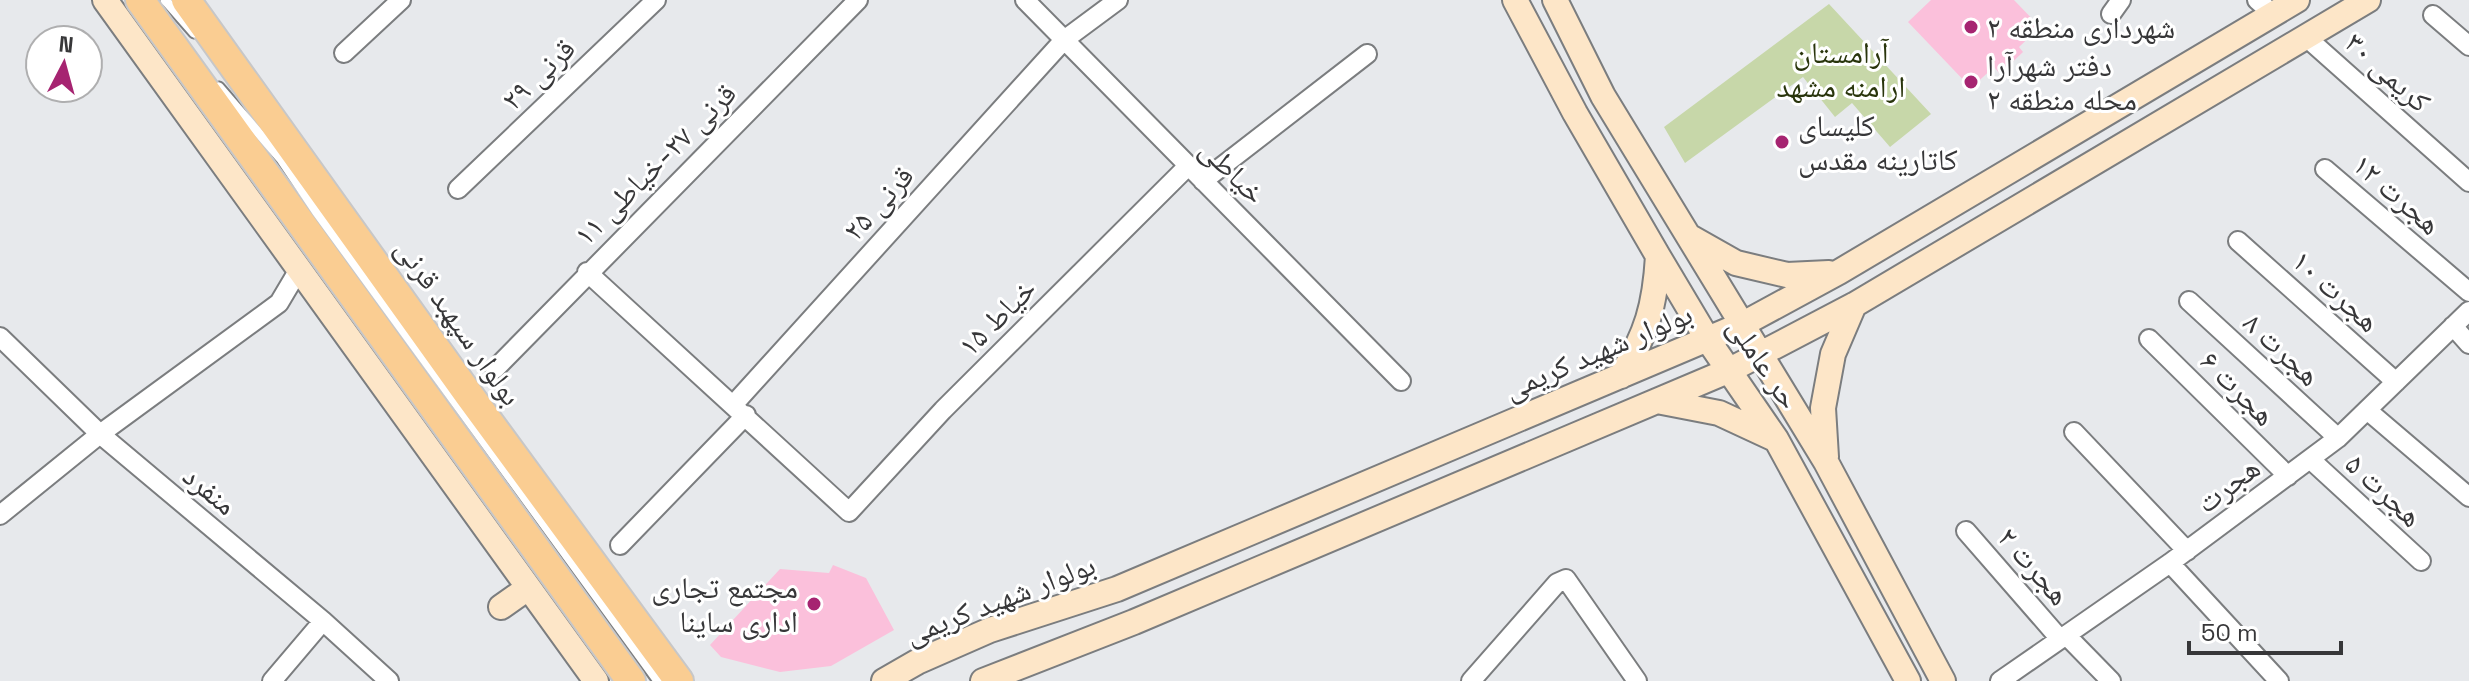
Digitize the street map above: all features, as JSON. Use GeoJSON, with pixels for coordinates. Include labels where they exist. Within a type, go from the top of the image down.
{"type":"FeatureCollection","features":[{"type":"Feature","properties":{"kind":"main road"},"geometry":{"type":"LineString","coordinates":[[105,0],[298,271],[434,432],[631,681]]}},
{"type":"Feature","properties":{"kind":"main road"},"geometry":{"type":"LineString","coordinates":[[142,0],[434,432],[528,588],[596,681]]}},
{"type":"Feature","properties":{"kind":"main road","name":"بولوار سپهبد قرنی"},"geometry":{"type":"LineString","coordinates":[[186,0],[679,681]]}},
{"type":"Feature","properties":{"kind":"main road","name":"حر عاملی"},"geometry":{"type":"LineString","coordinates":[[1515,0],[1575,113],[1658,256],[1708,340],[1776,439],[1908,681]]}},
{"type":"Feature","properties":{"kind":"main road","name":"حر عاملی"},"geometry":{"type":"LineString","coordinates":[[1555,0],[1603,96],[1826,462],[1943,681]]}},
{"type":"Feature","properties":{"kind":"main road","name":"بولوار شهید کریمی"},"geometry":{"type":"LineString","coordinates":[[884,681],[917,662],[990,630],[1117,589],[1743,324],[1839,272],[2265,7],[2297,0]]}},
{"type":"Feature","properties":{"kind":"main road"},"geometry":{"type":"LineString","coordinates":[[983,681],[1134,622],[1730,370],[1854,305],[2368,0]]}},
{"type":"Feature","properties":{"kind":"main road"},"geometry":{"type":"LineString","coordinates":[[1689,237],[1736,263],[1787,275],[1839,272]]}},
{"type":"Feature","properties":{"kind":"main road"},"geometry":{"type":"LineString","coordinates":[[1621,376],[1641,343],[1656,297],[1658,256]]}},
{"type":"Feature","properties":{"kind":"main road"},"geometry":{"type":"LineString","coordinates":[[1826,462],[1823,408],[1833,354],[1854,305]]}},
{"type":"Feature","properties":{"kind":"main road"},"geometry":{"type":"LineString","coordinates":[[1657,401],[1719,413],[1776,439]]}},
{"type":"Feature","properties":{"kind":"main road"},"geometry":{"type":"LineString","coordinates":[[501,607],[528,588]]}},
{"type":"Feature","properties":{"kind":"street"},"geometry":{"type":"LineString","coordinates":[[344,53],[401,0]]}},
{"type":"Feature","properties":{"kind":"street","name":"قرنی ۲۹"},"geometry":{"type":"LineString","coordinates":[[458,189],[656,0]]}},
{"type":"Feature","properties":{"kind":"street","name":"قرنی ۲۷-خیاطی ۱۱"},"geometry":{"type":"LineString","coordinates":[[495,369],[587,272],[858,0]]}},
{"type":"Feature","properties":{"kind":"street","name":"خیاطی"},"geometry":{"type":"LineString","coordinates":[[1025,0],[1401,381]]}},
{"type":"Feature","properties":{"kind":"street","name":"قرنی ۲۵"},"geometry":{"type":"LineString","coordinates":[[620,545],[1064,40],[1118,0]]}},
{"type":"Feature","properties":{"kind":"street"},"geometry":{"type":"LineString","coordinates":[[2433,15],[2469,46]]}},
{"type":"Feature","properties":{"kind":"street","name":"کریمی ۳۰"},"geometry":{"type":"LineString","coordinates":[[2306,37],[2469,182]]}},
{"type":"Feature","properties":{"kind":"street"},"geometry":{"type":"LineString","coordinates":[[1203,181],[1367,54]]}},
{"type":"Feature","properties":{"kind":"street","name":"خیاط ۱۵"},"geometry":{"type":"LineString","coordinates":[[740,409],[849,512],[943,410],[1188,166]]}},
{"type":"Feature","properties":{"kind":"street","name":"هجرت ۱۲"},"geometry":{"type":"LineString","coordinates":[[2325,169],[2469,292]]}},
{"type":"Feature","properties":{"kind":"street","name":"هجرت ۱۰"},"geometry":{"type":"LineString","coordinates":[[2238,241],[2396,382]]}},
{"type":"Feature","properties":{"kind":"street"},"geometry":{"type":"LineString","coordinates":[[0,515],[100,434],[279,303],[298,271]]}},
{"type":"Feature","properties":{"kind":"street"},"geometry":{"type":"LineString","coordinates":[[587,272],[740,409]]}},
{"type":"Feature","properties":{"kind":"street","name":"هجرت ۸"},"geometry":{"type":"LineString","coordinates":[[2189,301],[2338,438]]}},
{"type":"Feature","properties":{"kind":"street","name":"هجرت"},"geometry":{"type":"LineString","coordinates":[[2000,681],[2187,551],[2338,438],[2469,311]]}},
{"type":"Feature","properties":{"kind":"street"},"geometry":{"type":"LineString","coordinates":[[2453,326],[2469,344]]}},
{"type":"Feature","properties":{"kind":"street","name":"منفرد"},"geometry":{"type":"LineString","coordinates":[[0,337],[100,434],[323,621],[389,681]]}},
{"type":"Feature","properties":{"kind":"street","name":"هجرت ۶"},"geometry":{"type":"LineString","coordinates":[[2149,339],[2288,476]]}},
{"type":"Feature","properties":{"kind":"street"},"geometry":{"type":"LineString","coordinates":[[2367,410],[2469,497]]}},
{"type":"Feature","properties":{"kind":"street"},"geometry":{"type":"LineString","coordinates":[[2074,432],[2187,551]]}},
{"type":"Feature","properties":{"kind":"street","name":"هجرت ۵"},"geometry":{"type":"LineString","coordinates":[[2310,459],[2421,561]]}},
{"type":"Feature","properties":{"kind":"street","name":"هجرت ۲"},"geometry":{"type":"LineString","coordinates":[[1966,531],[2063,637],[2111,681]]}},
{"type":"Feature","properties":{"kind":"street"},"geometry":{"type":"LineString","coordinates":[[2170,563],[2279,681]]}},
{"type":"Feature","properties":{"kind":"street"},"geometry":{"type":"LineString","coordinates":[[1471,681],[1557,583],[1566,579],[1637,681]]}},
{"type":"Feature","properties":{"kind":"street"},"geometry":{"type":"LineString","coordinates":[[272,681],[323,621]]}},
{"type":"Feature","properties":{"kind":"lane"},"geometry":{"type":"LineString","coordinates":[[142,0],[203,68]]}},
{"type":"Feature","properties":{"kind":"lane"},"geometry":{"type":"LineString","coordinates":[[165,0],[258,98]]}},
{"type":"Feature","properties":{"kind":"lane"},"geometry":{"type":"LineString","coordinates":[[212,80],[281,159],[658,681]]}},
{"type":"Feature","properties":{"kind":"green space","name":"آرامستان ارامنه مشهد"},"geometry":{"type":"Polygon","coordinates":[[[1829,4],[1931,114],[1890,147],[1852,103],[1835,117],[1803,77],[1685,163],[1664,127],[1829,4]]]}},
{"type":"Feature","properties":{"kind":"building"},"geometry":{"type":"Polygon","coordinates":[[[1931,0],[2014,0],[2040,27],[2019,47],[2023,52],[2000,74],[1994,67],[1971,88],[1908,22],[1931,0]]]}},
{"type":"Feature","properties":{"kind":"building","name":"مجتمع تجاری اداری ساینا"},"geometry":{"type":"Polygon","coordinates":[[[833,565],[866,578],[894,630],[831,666],[780,672],[721,657],[710,645],[780,569],[829,573],[833,565]]]}},
{"type":"Feature","properties":{"kind":"place","name":"شهرداری منطقه ۲"},"geometry":{"type":"Point","coordinates":[1971,27]}},
{"type":"Feature","properties":{"kind":"place","name":"دفتر شهرآرا محله منطقه ۲"},"geometry":{"type":"Point","coordinates":[1971,82]}},
{"type":"Feature","properties":{"kind":"place","name":"کلیسای کاتارینه مقدس"},"geometry":{"type":"Point","coordinates":[1782,142]}},
{"type":"Feature","properties":{"kind":"place","name":"مجتمع تجاری اداری ساینا"},"geometry":{"type":"Point","coordinates":[814,604]}}]}
